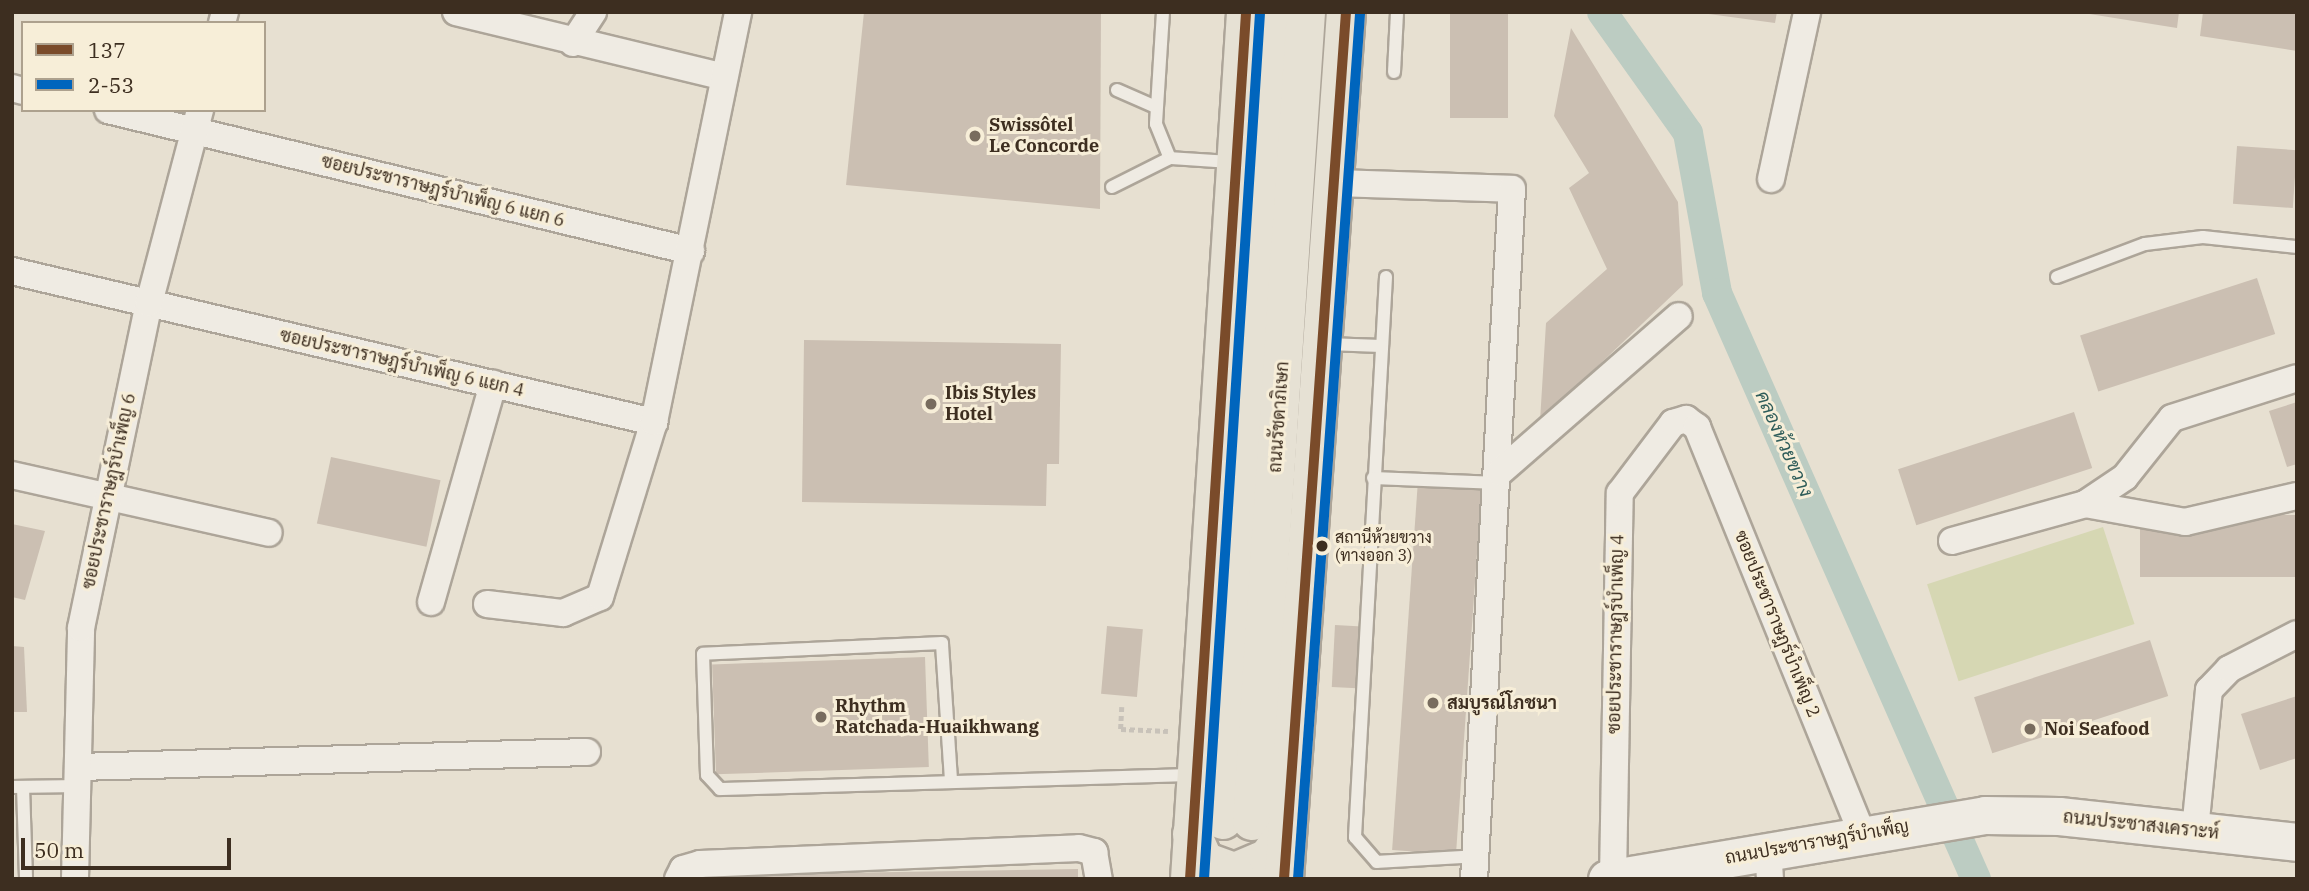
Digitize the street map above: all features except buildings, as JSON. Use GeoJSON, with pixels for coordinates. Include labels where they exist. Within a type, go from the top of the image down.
{"type":"FeatureCollection","features":[{"type":"Feature","properties":{"kind":"main road","name":"ถนนรัชดาภิเษก"},"geometry":{"type":"LineString","coordinates":[[1246,12],[1196,775],[1284,879]]}},
{"type":"Feature","properties":{"kind":"main road","name":"ถนนรัชดาภิเษก"},"geometry":{"type":"LineString","coordinates":[[1238,827],[1277,12]]}},
{"type":"Feature","properties":{"kind":"main road","name":"ถนนรัชดาภิเษก"},"geometry":{"type":"LineString","coordinates":[[1238,827],[1306,12]]}},
{"type":"Feature","properties":{"kind":"main road","name":"ถนนรัชดาภิเษก"},"geometry":{"type":"LineString","coordinates":[[1190,879],[1238,827],[1322,344],[1346,12]]}},
{"type":"Feature","properties":{"kind":"main road","name":"ถนนประชาราษฎร์บำเพ็ญ"},"geometry":{"type":"LineString","coordinates":[[1611,878],[1769,864],[1862,834],[1985,815]]}},
{"type":"Feature","properties":{"kind":"main road","name":"ถนนประชาสงเคราะห์"},"geometry":{"type":"LineString","coordinates":[[1985,815],[2195,831],[2297,842]]}},
{"type":"Feature","properties":{"kind":"main road"},"geometry":{"type":"LineString","coordinates":[[1238,827],[1312,879]]}},
{"type":"Feature","properties":{"kind":"street"},"geometry":{"type":"LineString","coordinates":[[456,12],[573,43],[724,77]]}},
{"type":"Feature","properties":{"kind":"street"},"geometry":{"type":"LineString","coordinates":[[573,43],[593,12]]}},
{"type":"Feature","properties":{"kind":"street"},"geometry":{"type":"LineString","coordinates":[[486,604],[563,613],[600,597],[654,422],[738,12]]}},
{"type":"Feature","properties":{"kind":"street"},"geometry":{"type":"LineString","coordinates":[[1771,179],[1807,12]]}},
{"type":"Feature","properties":{"kind":"street","name":"ซอยประชาราษฎร์บำเพ็ญ 6 แยก 6"},"geometry":{"type":"LineString","coordinates":[[125,112],[197,120],[691,251]]}},
{"type":"Feature","properties":{"kind":"street","name":"ซอยประชาราษฎร์บำเพ็ญ 6"},"geometry":{"type":"LineString","coordinates":[[75,879],[81,628],[149,303],[197,120]]}},
{"type":"Feature","properties":{"kind":"street"},"geometry":{"type":"LineString","coordinates":[[1334,183],[1512,189],[1500,477],[1476,867]]}},
{"type":"Feature","properties":{"kind":"street","name":"ซอยประชาราษฎร์บำเพ็ญ 6 แยก 4"},"geometry":{"type":"LineString","coordinates":[[12,271],[654,422]]}},
{"type":"Feature","properties":{"kind":"street"},"geometry":{"type":"LineString","coordinates":[[1500,477],[1679,316]]}},
{"type":"Feature","properties":{"kind":"street"},"geometry":{"type":"LineString","coordinates":[[1952,541],[2085,504],[2125,477],[2172,418],[2297,378]]}},
{"type":"Feature","properties":{"kind":"street"},"geometry":{"type":"LineString","coordinates":[[431,602],[493,384]]}},
{"type":"Feature","properties":{"kind":"street","name":"ซอยประชาราษฎร์บำเพ็ญ 2"},"geometry":{"type":"LineString","coordinates":[[1686,419],[1697,427],[1862,834]]}},
{"type":"Feature","properties":{"kind":"street","name":"ซอยประชาราษฎร์บำเพ็ญ 4"},"geometry":{"type":"LineString","coordinates":[[1611,878],[1620,493],[1673,423],[1686,419]]}},
{"type":"Feature","properties":{"kind":"street"},"geometry":{"type":"LineString","coordinates":[[12,475],[269,533]]}},
{"type":"Feature","properties":{"kind":"street"},"geometry":{"type":"LineString","coordinates":[[2085,504],[2185,522],[2297,496]]}},
{"type":"Feature","properties":{"kind":"street"},"geometry":{"type":"LineString","coordinates":[[2195,831],[2209,690],[2228,669],[2297,634]]}},
{"type":"Feature","properties":{"kind":"street"},"geometry":{"type":"LineString","coordinates":[[79,777],[587,752]]}},
{"type":"Feature","properties":{"kind":"street"},"geometry":{"type":"LineString","coordinates":[[678,879],[683,869],[700,864],[1079,848],[1094,852],[1099,879]]}},
{"type":"Feature","properties":{"kind":"lane"},"geometry":{"type":"LineString","coordinates":[[1163,12],[1156,124],[1170,158]]}},
{"type":"Feature","properties":{"kind":"lane"},"geometry":{"type":"LineString","coordinates":[[1394,72],[1397,12]]}},
{"type":"Feature","properties":{"kind":"lane"},"geometry":{"type":"LineString","coordinates":[[1117,90],[1156,107]]}},
{"type":"Feature","properties":{"kind":"lane"},"geometry":{"type":"LineString","coordinates":[[1112,187],[1170,158],[1236,163]]}},
{"type":"Feature","properties":{"kind":"lane"},"geometry":{"type":"LineString","coordinates":[[2057,277],[2158,242],[2203,237],[2297,247]]}},
{"type":"Feature","properties":{"kind":"lane"},"geometry":{"type":"LineString","coordinates":[[1386,277],[1355,837],[1377,862],[1476,867]]}},
{"type":"Feature","properties":{"kind":"lane"},"geometry":{"type":"LineString","coordinates":[[1322,344],[1382,346]]}},
{"type":"Feature","properties":{"kind":"lane"},"geometry":{"type":"LineString","coordinates":[[1373,478],[1500,477]]}},
{"type":"Feature","properties":{"kind":"lane"},"geometry":{"type":"LineString","coordinates":[[951,780],[942,643],[703,654],[712,787],[1196,775]]}},
{"type":"Feature","properties":{"kind":"lane"},"geometry":{"type":"LineString","coordinates":[[26,879],[18,787],[79,777]]}},
{"type":"Feature","properties":{"kind":"path"},"geometry":{"type":"LineString","coordinates":[[1122,707],[1121,729],[1183,732]]}},
{"type":"Feature","properties":{"kind":"green space"},"geometry":{"type":"Polygon","coordinates":[[[2103,527],[2135,624],[1959,681],[1927,584],[2103,527]]]}},
{"type":"Feature","properties":{"kind":"waterway","name":"คลองห้วยขวาง"},"geometry":{"type":"LineString","coordinates":[[1602,12],[1688,133],[1717,293],[1976,879]]}},
{"type":"Feature","properties":{"kind":"transit line","name":"137"},"geometry":{"type":"LineString","coordinates":[[1190,879],[1246,12]]}},
{"type":"Feature","properties":{"kind":"transit line","name":"137"},"geometry":{"type":"LineString","coordinates":[[1284,879],[1346,12]]}},
{"type":"Feature","properties":{"kind":"transit line","name":"2-53"},"geometry":{"type":"LineString","coordinates":[[1204,879],[1260,13]]}},
{"type":"Feature","properties":{"kind":"transit line","name":"2-53"},"geometry":{"type":"LineString","coordinates":[[1298,879],[1360,13]]}},
{"type":"Feature","properties":{"kind":"place","name":"Swissôtel Le Concorde"},"geometry":{"type":"Point","coordinates":[975,136]}},
{"type":"Feature","properties":{"kind":"place","name":"Ibis Styles Hotel"},"geometry":{"type":"Point","coordinates":[931,404]}},
{"type":"Feature","properties":{"kind":"place","name":"สถานีห้วยขวาง (ทางออก 3)"},"geometry":{"type":"Point","coordinates":[1322,546]}},
{"type":"Feature","properties":{"kind":"place","name":"สมบูรณ์โภชนา"},"geometry":{"type":"Point","coordinates":[1433,703]}},
{"type":"Feature","properties":{"kind":"place","name":"Rhythm Ratchada-Huaikhwang"},"geometry":{"type":"Point","coordinates":[821,717]}},
{"type":"Feature","properties":{"kind":"place","name":"Noi Seafood"},"geometry":{"type":"Point","coordinates":[2030,729]}}]}
